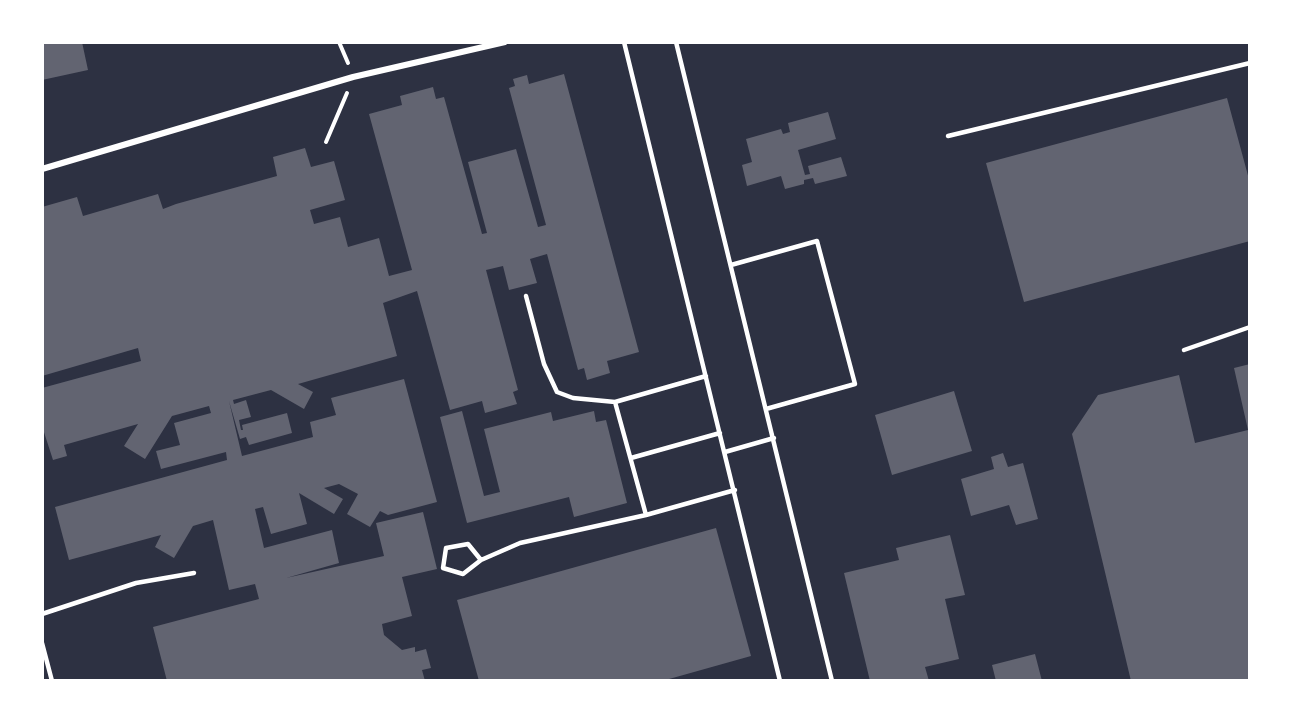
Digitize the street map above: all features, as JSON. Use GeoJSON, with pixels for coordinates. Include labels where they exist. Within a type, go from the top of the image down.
{"type":"FeatureCollection","features":[{"type":"Feature","properties":{"kind":"street"},"geometry":{"type":"LineString","coordinates":[[42,169],[353,77],[505,42]]}},
{"type":"Feature","properties":{"kind":"lane"},"geometry":{"type":"LineString","coordinates":[[624,42],[780,681]]}},
{"type":"Feature","properties":{"kind":"lane"},"geometry":{"type":"LineString","coordinates":[[676,42],[832,681]]}},
{"type":"Feature","properties":{"kind":"lane"},"geometry":{"type":"LineString","coordinates":[[948,136],[1250,63]]}},
{"type":"Feature","properties":{"kind":"lane"},"geometry":{"type":"LineString","coordinates":[[731,265],[817,241],[855,384],[766,409]]}},
{"type":"Feature","properties":{"kind":"lane"},"geometry":{"type":"LineString","coordinates":[[526,296],[544,364],[556,392],[573,398],[615,402],[706,376]]}},
{"type":"Feature","properties":{"kind":"lane"},"geometry":{"type":"LineString","coordinates":[[1184,350],[1250,327]]}},
{"type":"Feature","properties":{"kind":"lane"},"geometry":{"type":"LineString","coordinates":[[615,402],[646,515]]}},
{"type":"Feature","properties":{"kind":"lane"},"geometry":{"type":"LineString","coordinates":[[631,458],[720,433]]}},
{"type":"Feature","properties":{"kind":"lane"},"geometry":{"type":"LineString","coordinates":[[725,452],[774,438]]}},
{"type":"Feature","properties":{"kind":"lane"},"geometry":{"type":"LineString","coordinates":[[481,560],[468,544],[446,548],[443,568],[463,573],[481,560],[520,543],[646,515],[735,490]]}},
{"type":"Feature","properties":{"kind":"lane"},"geometry":{"type":"LineString","coordinates":[[42,614],[136,583],[194,573]]}},
{"type":"Feature","properties":{"kind":"lane"},"geometry":{"type":"LineString","coordinates":[[42,643],[52,681]]}},
{"type":"Feature","properties":{"kind":"building"},"geometry":{"type":"Polygon","coordinates":[[[42,42],[82,42],[88,70],[42,80],[42,42]]]}},
{"type":"Feature","properties":{"kind":"building"},"geometry":{"type":"Polygon","coordinates":[[[564,74],[639,352],[607,361],[610,373],[587,380],[584,368],[578,370],[547,254],[530,259],[537,283],[509,290],[503,266],[486,270],[518,390],[513,392],[517,404],[485,413],[482,401],[450,410],[417,291],[383,303],[397,356],[298,384],[313,392],[304,409],[271,390],[233,400],[234,404],[246,400],[251,417],[239,420],[241,430],[243,430],[242,425],[287,413],[292,433],[249,445],[246,437],[240,439],[229,401],[242,456],[313,437],[310,422],[336,415],[331,398],[404,379],[437,502],[388,515],[380,511],[370,527],[347,514],[358,494],[339,484],[324,488],[343,499],[334,514],[299,493],[307,524],[271,534],[263,507],[255,509],[264,548],[332,530],[339,563],[286,578],[384,556],[376,523],[423,512],[437,569],[402,577],[412,616],[382,624],[384,635],[402,650],[415,647],[415,652],[426,649],[431,668],[422,670],[425,681],[167,681],[153,627],[259,599],[255,584],[229,590],[213,520],[193,526],[174,558],[155,547],[161,535],[69,560],[55,507],[227,460],[226,452],[161,469],[156,451],[180,445],[174,423],[211,413],[209,406],[172,416],[145,459],[124,446],[138,424],[64,445],[67,456],[53,460],[42,426],[42,388],[141,361],[138,348],[42,376],[42,207],[77,197],[83,216],[158,194],[163,209],[277,176],[273,157],[305,148],[311,167],[334,161],[345,200],[310,210],[314,224],[340,217],[348,247],[379,238],[389,276],[412,270],[369,114],[402,105],[400,96],[433,87],[436,99],[444,97],[482,234],[487,233],[468,162],[516,149],[538,227],[546,225],[509,88],[515,86],[513,79],[527,75],[529,84],[564,74]]]}},
{"type":"Feature","properties":{"kind":"building"},"geometry":{"type":"Polygon","coordinates":[[[1227,98],[1250,183],[1250,241],[1024,302],[986,163],[1227,98]]]}},
{"type":"Feature","properties":{"kind":"building"},"geometry":{"type":"Polygon","coordinates":[[[828,112],[836,139],[798,150],[805,175],[810,174],[808,166],[841,157],[847,176],[815,184],[813,178],[804,180],[804,184],[785,189],[781,176],[747,186],[742,165],[752,162],[746,139],[781,129],[783,134],[790,132],[788,123],[828,112]]]}},
{"type":"Feature","properties":{"kind":"building"},"geometry":{"type":"Polygon","coordinates":[[[1250,364],[1250,681],[1131,681],[1072,434],[1098,395],[1179,375],[1195,443],[1248,430],[1234,368],[1250,364]]]}},
{"type":"Feature","properties":{"kind":"building"},"geometry":{"type":"Polygon","coordinates":[[[954,391],[972,451],[892,475],[875,415],[954,391]]]}},
{"type":"Feature","properties":{"kind":"building"},"geometry":{"type":"Polygon","coordinates":[[[462,411],[484,496],[500,492],[484,429],[551,412],[553,421],[594,411],[596,422],[606,420],[627,503],[574,517],[569,497],[467,523],[440,417],[462,411]]]}},
{"type":"Feature","properties":{"kind":"building"},"geometry":{"type":"Polygon","coordinates":[[[1003,453],[1008,467],[1023,463],[1038,519],[1016,525],[1009,505],[971,516],[961,479],[994,469],[991,457],[1003,453]]]}},
{"type":"Feature","properties":{"kind":"building"},"geometry":{"type":"Polygon","coordinates":[[[716,528],[751,656],[662,681],[479,681],[457,600],[716,528]]]}},
{"type":"Feature","properties":{"kind":"building"},"geometry":{"type":"Polygon","coordinates":[[[950,535],[965,595],[945,599],[959,659],[925,667],[929,681],[870,681],[844,573],[899,560],[896,548],[950,535]]]}},
{"type":"Feature","properties":{"kind":"building"},"geometry":{"type":"Polygon","coordinates":[[[1035,654],[1042,681],[996,681],[992,665],[1035,654]]]}}]}
